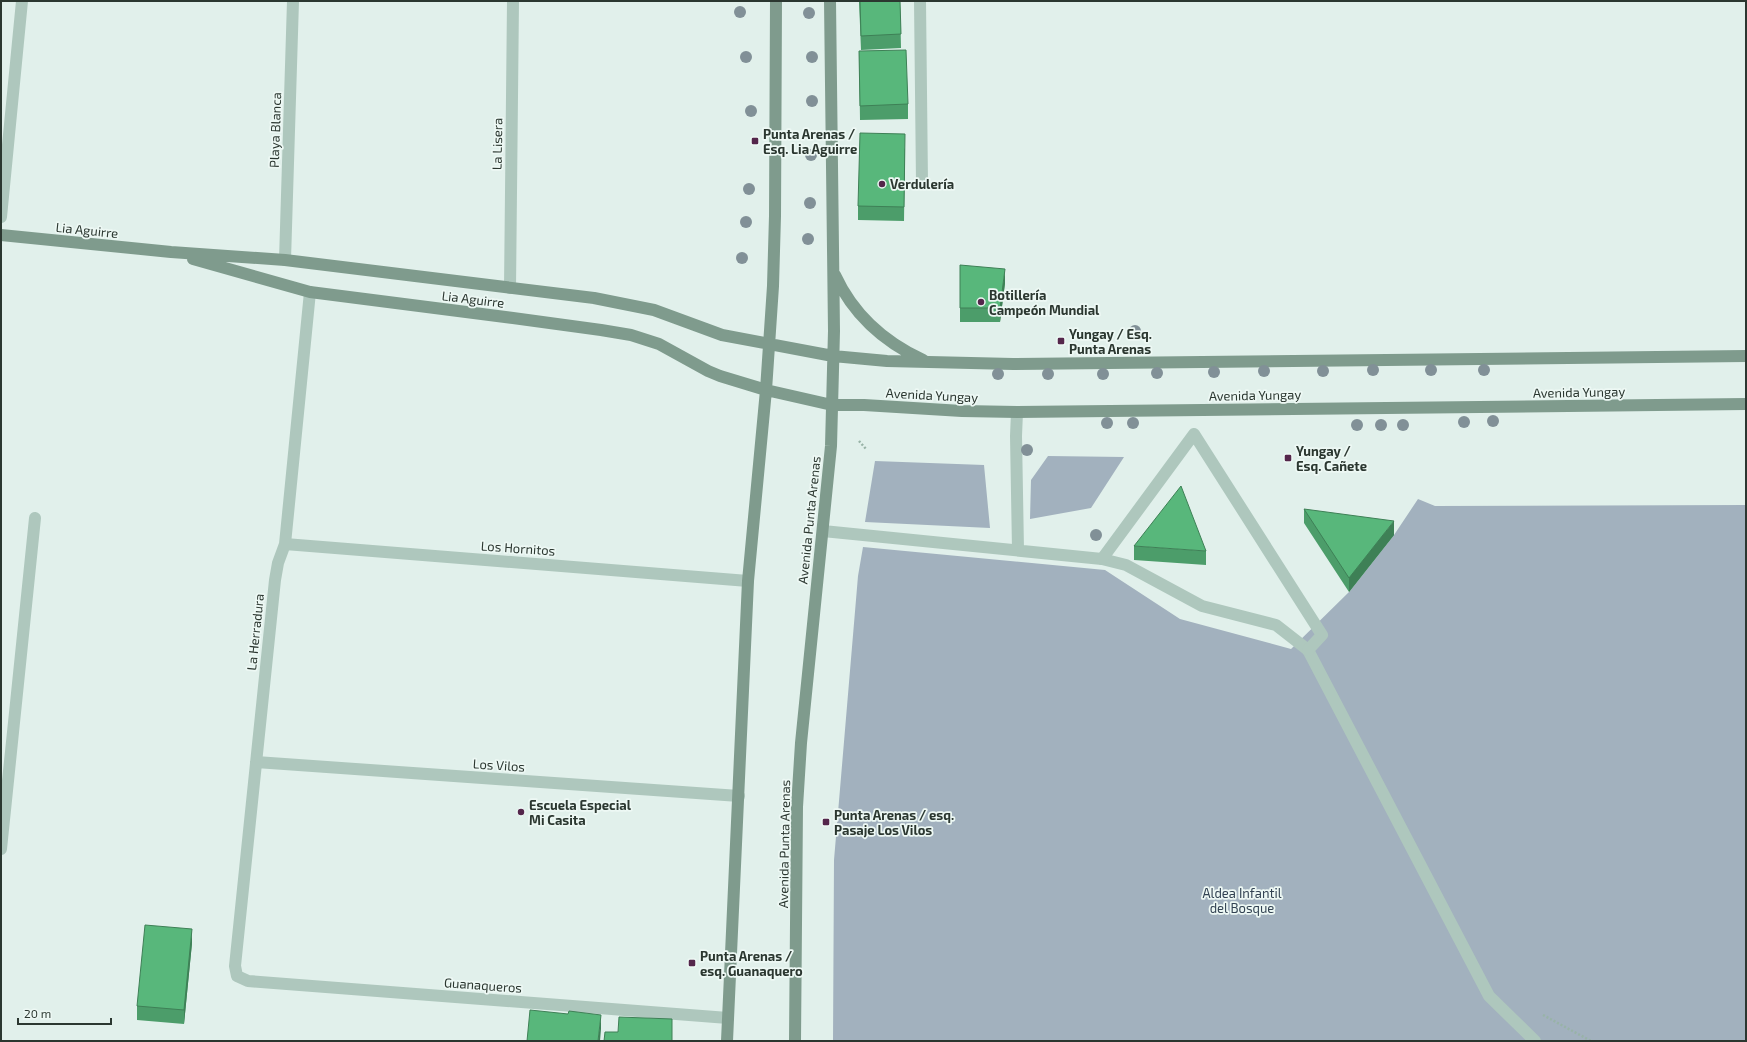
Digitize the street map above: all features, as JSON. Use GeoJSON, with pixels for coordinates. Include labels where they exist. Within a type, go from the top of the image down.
{"type":"FeatureCollection","features":[{"type":"Feature","properties":{"kind":"main road"},"geometry":{"type":"LineString","coordinates":[[727,1041],[748,581],[769,344],[775,216],[776,1]]}},
{"type":"Feature","properties":{"kind":"main road","name":"Avenida Punta Arenas"},"geometry":{"type":"LineString","coordinates":[[795,1041],[797,807],[807,674],[828,477],[834,356],[830,1]]}},
{"type":"Feature","properties":{"kind":"main road","name":"Lia Aguirre"},"geometry":{"type":"LineString","coordinates":[[1,235],[171,252],[284,260],[594,298],[654,310],[722,334],[769,344]]}},
{"type":"Feature","properties":{"kind":"main road","name":"Lia Aguirre"},"geometry":{"type":"LineString","coordinates":[[171,252],[310,292],[632,335],[659,344],[708,371],[766,390]]}},
{"type":"Feature","properties":{"kind":"main road"},"geometry":{"type":"LineString","coordinates":[[833,270],[842,290],[856,310],[874,329],[894,345],[928,362]]}},
{"type":"Feature","properties":{"kind":"main road"},"geometry":{"type":"LineString","coordinates":[[769,344],[834,356],[928,362],[1029,363],[1746,356]]}},
{"type":"Feature","properties":{"kind":"main road","name":"Avenida Yungay"},"geometry":{"type":"LineString","coordinates":[[766,390],[832,405],[864,405],[962,411],[1017,412],[1746,404]]}},
{"type":"Feature","properties":{"kind":"street"},"geometry":{"type":"LineString","coordinates":[[1,217],[22,1]]}},
{"type":"Feature","properties":{"kind":"street","name":"Playa Blanca"},"geometry":{"type":"LineString","coordinates":[[284,260],[293,1]]}},
{"type":"Feature","properties":{"kind":"street","name":"La Lisera"},"geometry":{"type":"LineString","coordinates":[[510,288],[513,1]]}},
{"type":"Feature","properties":{"kind":"street"},"geometry":{"type":"LineString","coordinates":[[920,1],[922,183]]}},
{"type":"Feature","properties":{"kind":"street","name":"La Herradura"},"geometry":{"type":"LineString","coordinates":[[238,976],[235,966],[275,580],[278,563],[285,544],[310,292]]}},
{"type":"Feature","properties":{"kind":"street"},"geometry":{"type":"LineString","coordinates":[[1017,412],[1018,550]]}},
{"type":"Feature","properties":{"kind":"street"},"geometry":{"type":"LineString","coordinates":[[1102,559],[1194,434],[1322,635],[1308,650]]}},
{"type":"Feature","properties":{"kind":"street"},"geometry":{"type":"LineString","coordinates":[[1,849],[35,518]]}},
{"type":"Feature","properties":{"kind":"street"},"geometry":{"type":"LineString","coordinates":[[823,531],[1102,559],[1126,565],[1202,606],[1276,624],[1308,650],[1488,996],[1535,1041]]}},
{"type":"Feature","properties":{"kind":"street","name":"Los Hornitos"},"geometry":{"type":"LineString","coordinates":[[285,544],[748,581]]}},
{"type":"Feature","properties":{"kind":"street","name":"Los Vilos"},"geometry":{"type":"LineString","coordinates":[[256,762],[739,796]]}},
{"type":"Feature","properties":{"kind":"street","name":"Guanaqueros"},"geometry":{"type":"LineString","coordinates":[[238,976],[242,980],[248,981],[728,1018]]}},
{"type":"Feature","properties":{"kind":"path"},"geometry":{"type":"LineString","coordinates":[[859,441],[866,449]]}},
{"type":"Feature","properties":{"kind":"green space"},"geometry":{"type":"Polygon","coordinates":[[[1048,456],[1124,457],[1091,508],[1030,519],[1031,480],[1048,456]]]}},
{"type":"Feature","properties":{"kind":"green space"},"geometry":{"type":"Polygon","coordinates":[[[875,461],[984,465],[990,528],[865,522],[875,461]]]}},
{"type":"Feature","properties":{"kind":"green space","name":"Aldea Infantil del Bosque"},"geometry":{"type":"Polygon","coordinates":[[[1418,499],[1435,506],[1746,505],[1746,1041],[833,1041],[834,860],[858,576],[863,547],[1105,570],[1180,619],[1291,649],[1349,592],[1394,535],[1418,499]]]}},
{"type":"Feature","properties":{"kind":"building"},"geometry":{"type":"Polygon","coordinates":[[[860,1],[900,1],[901,34],[861,36],[860,1]]]}},
{"type":"Feature","properties":{"kind":"building"},"geometry":{"type":"Polygon","coordinates":[[[906,50],[908,104],[860,106],[859,51],[906,50]]]}},
{"type":"Feature","properties":{"kind":"building","name":"Verdulería"},"geometry":{"type":"Polygon","coordinates":[[[860,133],[905,134],[904,207],[858,206],[860,133]]]}},
{"type":"Feature","properties":{"kind":"building","name":"Botillería Campeón Mundial"},"geometry":{"type":"Polygon","coordinates":[[[960,265],[1005,269],[1000,308],[960,308],[960,265]]]}},
{"type":"Feature","properties":{"kind":"building"},"geometry":{"type":"Polygon","coordinates":[[[1181,486],[1206,551],[1134,546],[1181,486]]]}},
{"type":"Feature","properties":{"kind":"building"},"geometry":{"type":"Polygon","coordinates":[[[1304,509],[1394,521],[1349,578],[1304,509]]]}},
{"type":"Feature","properties":{"kind":"building"},"geometry":{"type":"Polygon","coordinates":[[[145,925],[192,929],[184,1010],[137,1006],[145,925]]]}},
{"type":"Feature","properties":{"kind":"building"},"geometry":{"type":"Polygon","coordinates":[[[530,1010],[568,1014],[569,1011],[601,1015],[598,1041],[527,1041],[530,1010]]]}},
{"type":"Feature","properties":{"kind":"building"},"geometry":{"type":"Polygon","coordinates":[[[619,1017],[672,1019],[672,1041],[604,1041],[605,1032],[618,1032],[619,1017]]]}},
{"type":"Feature","properties":{"kind":"place","name":"Punta Arenas / Esq. Lia Aguirre"},"geometry":{"type":"Point","coordinates":[755,141]}},
{"type":"Feature","properties":{"kind":"place","name":"Verdulería"},"geometry":{"type":"Point","coordinates":[882,184]}},
{"type":"Feature","properties":{"kind":"place","name":"Botillería Campeón Mundial"},"geometry":{"type":"Point","coordinates":[981,302]}},
{"type":"Feature","properties":{"kind":"place","name":"Yungay / Esq. Punta Arenas"},"geometry":{"type":"Point","coordinates":[1061,341]}},
{"type":"Feature","properties":{"kind":"place","name":"Yungay / Esq. Cañete"},"geometry":{"type":"Point","coordinates":[1288,458]}},
{"type":"Feature","properties":{"kind":"place","name":"Escuela Especial Mi Casita"},"geometry":{"type":"Point","coordinates":[521,812]}},
{"type":"Feature","properties":{"kind":"place","name":"Punta Arenas / esq. Pasaje Los Vilos"},"geometry":{"type":"Point","coordinates":[826,822]}},
{"type":"Feature","properties":{"kind":"place","name":"Punta Arenas / esq. Guanaquero"},"geometry":{"type":"Point","coordinates":[692,963]}}]}
